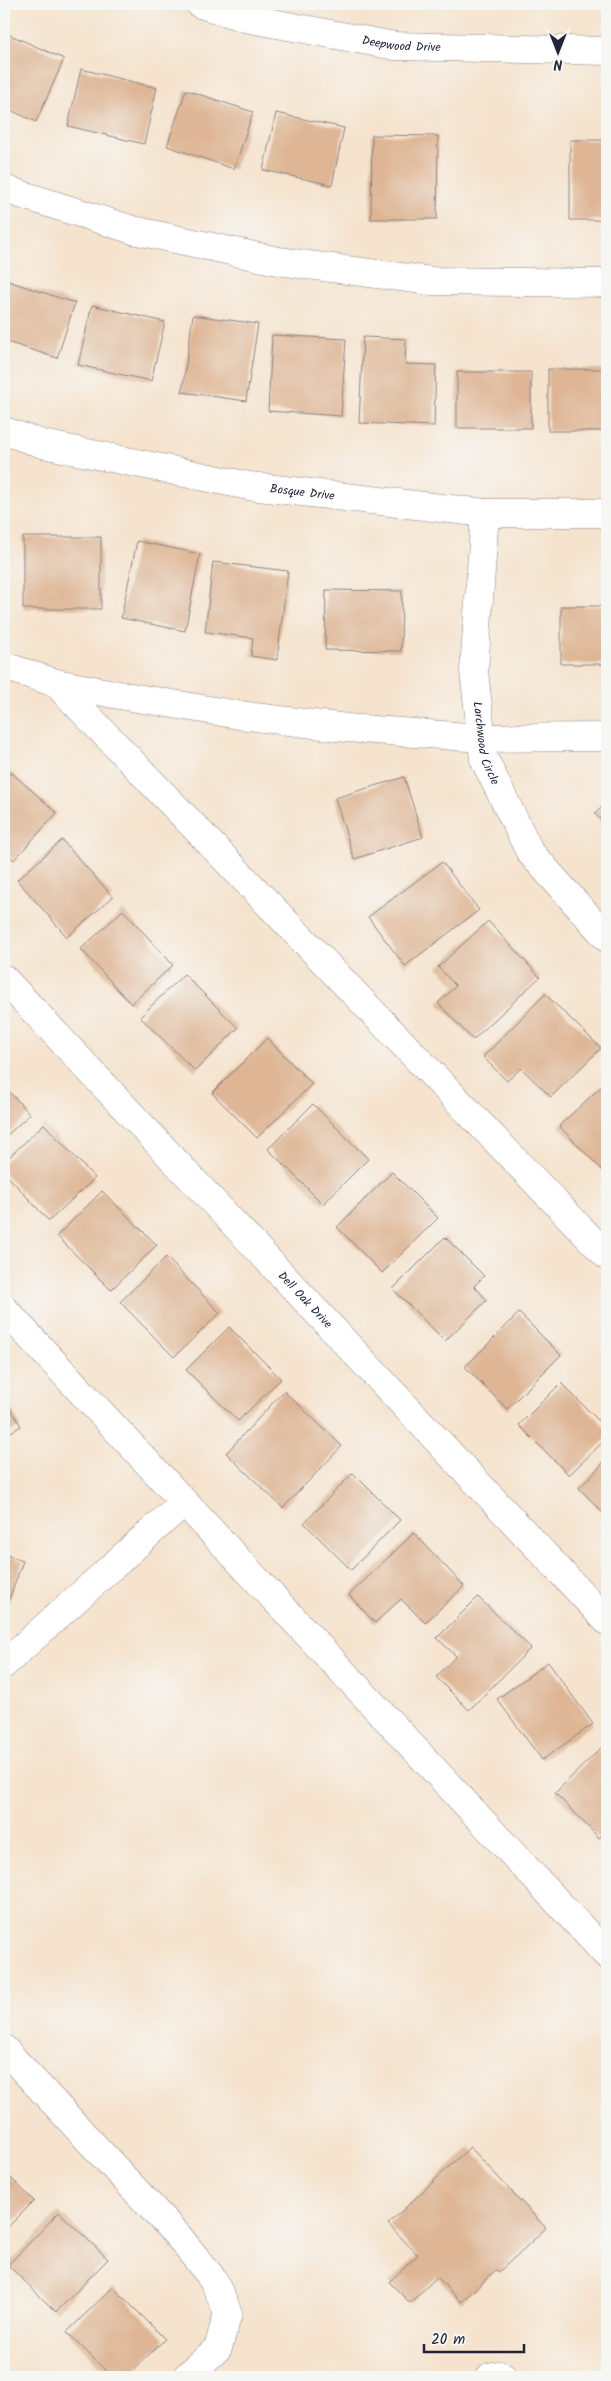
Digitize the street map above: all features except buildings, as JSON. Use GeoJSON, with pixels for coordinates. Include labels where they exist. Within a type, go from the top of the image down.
{"type":"FeatureCollection","features":[{"type":"Feature","properties":{"kind":"street","name":"Deepwood Drive"},"geometry":{"type":"LineString","coordinates":[[200,4],[244,18],[395,46],[607,51]]}},
{"type":"Feature","properties":{"kind":"street"},"geometry":{"type":"LineString","coordinates":[[4,189],[133,230],[278,261],[431,282],[607,282]]}},
{"type":"Feature","properties":{"kind":"street","name":"Bosque Drive"},"geometry":{"type":"LineString","coordinates":[[4,431],[43,444],[249,486],[485,513],[607,513]]}},
{"type":"Feature","properties":{"kind":"street","name":"Larchwood Circle"},"geometry":{"type":"LineString","coordinates":[[485,513],[474,671],[484,759],[530,852],[607,938]]}},
{"type":"Feature","properties":{"kind":"street"},"geometry":{"type":"LineString","coordinates":[[4,666],[56,683],[239,715],[347,728],[482,738],[607,737]]}},
{"type":"Feature","properties":{"kind":"street"},"geometry":{"type":"LineString","coordinates":[[56,683],[607,1256]]}},
{"type":"Feature","properties":{"kind":"street","name":"Dell Oak Drive"},"geometry":{"type":"LineString","coordinates":[[4,978],[607,1621]]}},
{"type":"Feature","properties":{"kind":"street"},"geometry":{"type":"LineString","coordinates":[[4,1309],[607,1955]]}},
{"type":"Feature","properties":{"kind":"street"},"geometry":{"type":"LineString","coordinates":[[4,1664],[184,1502]]}},
{"type":"Feature","properties":{"kind":"street"},"geometry":{"type":"LineString","coordinates":[[4,2049],[178,2236],[213,2279],[228,2313],[218,2348],[186,2377]]}},
{"type":"Feature","properties":{"kind":"street"},"geometry":{"type":"LineString","coordinates":[[490,2377],[499,2375],[503,2377]]}}]}
